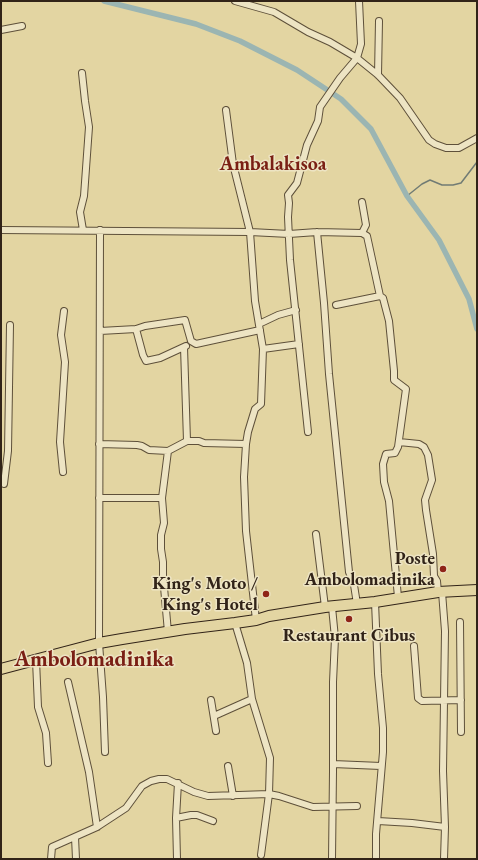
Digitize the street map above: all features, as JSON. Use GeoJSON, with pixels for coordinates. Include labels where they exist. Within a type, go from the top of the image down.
{"type":"FeatureCollection","features":[{"type":"Feature","properties":{"kind":"main road"},"geometry":{"type":"LineString","coordinates":[[1,670],[99,643],[256,620],[269,616],[329,607],[375,602],[440,592],[477,590]]}},
{"type":"Feature","properties":{"kind":"street"},"geometry":{"type":"LineString","coordinates":[[235,1],[274,12],[357,58],[378,75],[400,98],[429,140],[435,144],[446,148],[459,148],[477,138]]}},
{"type":"Feature","properties":{"kind":"street"},"geometry":{"type":"LineString","coordinates":[[308,432],[288,234],[288,195],[297,183],[307,145],[318,121],[320,107],[340,78],[357,58],[361,44],[359,1]]}},
{"type":"Feature","properties":{"kind":"street"},"geometry":{"type":"LineString","coordinates":[[378,75],[379,21]]}},
{"type":"Feature","properties":{"kind":"street"},"geometry":{"type":"LineString","coordinates":[[1,30],[22,26]]}},
{"type":"Feature","properties":{"kind":"street"},"geometry":{"type":"LineString","coordinates":[[82,73],[84,101],[89,127],[84,196],[80,212],[82,230]]}},
{"type":"Feature","properties":{"kind":"street"},"geometry":{"type":"LineString","coordinates":[[226,110],[233,164],[250,232],[255,301],[263,349],[261,404],[255,409],[246,444],[244,477],[246,531],[256,620]]}},
{"type":"Feature","properties":{"kind":"street"},"geometry":{"type":"LineString","coordinates":[[362,202],[366,225],[362,234]]}},
{"type":"Feature","properties":{"kind":"street"},"geometry":{"type":"LineString","coordinates":[[1,230],[250,232],[288,234],[317,232],[362,234],[367,236],[380,296],[383,298],[388,321],[394,380],[406,389],[397,450],[392,454],[386,454],[383,464],[398,598]]}},
{"type":"Feature","properties":{"kind":"street"},"geometry":{"type":"LineString","coordinates":[[100,230],[99,643],[105,752]]}},
{"type":"Feature","properties":{"kind":"street"},"geometry":{"type":"LineString","coordinates":[[317,232],[331,396],[349,572],[354,585],[358,604]]}},
{"type":"Feature","properties":{"kind":"street"},"geometry":{"type":"LineString","coordinates":[[336,305],[380,296]]}},
{"type":"Feature","properties":{"kind":"street"},"geometry":{"type":"LineString","coordinates":[[100,331],[136,329],[145,326],[185,320],[191,341],[196,344],[259,327],[278,315],[296,310]]}},
{"type":"Feature","properties":{"kind":"street"},"geometry":{"type":"LineString","coordinates":[[63,472],[60,442],[65,362],[61,336],[64,311]]}},
{"type":"Feature","properties":{"kind":"street"},"geometry":{"type":"LineString","coordinates":[[4,484],[8,451],[10,325]]}},
{"type":"Feature","properties":{"kind":"street"},"geometry":{"type":"LineString","coordinates":[[136,329],[146,361],[160,358],[184,347],[191,341]]}},
{"type":"Feature","properties":{"kind":"street"},"geometry":{"type":"LineString","coordinates":[[263,349],[299,344]]}},
{"type":"Feature","properties":{"kind":"street"},"geometry":{"type":"LineString","coordinates":[[184,347],[187,442]]}},
{"type":"Feature","properties":{"kind":"street"},"geometry":{"type":"LineString","coordinates":[[99,444],[137,445],[148,450],[168,451],[187,442],[199,441],[246,444]]}},
{"type":"Feature","properties":{"kind":"street"},"geometry":{"type":"LineString","coordinates":[[398,442],[419,444],[424,447],[428,455],[432,480],[425,500],[433,554],[434,576],[440,592],[445,632],[443,771],[445,827],[444,859]]}},
{"type":"Feature","properties":{"kind":"street"},"geometry":{"type":"LineString","coordinates":[[168,451],[162,498],[164,522],[160,549],[163,562],[168,632]]}},
{"type":"Feature","properties":{"kind":"street"},"geometry":{"type":"LineString","coordinates":[[99,498],[162,498]]}},
{"type":"Feature","properties":{"kind":"street"},"geometry":{"type":"LineString","coordinates":[[316,534],[335,638],[333,682],[332,859]]}},
{"type":"Feature","properties":{"kind":"street"},"geometry":{"type":"LineString","coordinates":[[375,602],[378,674],[383,728],[383,752],[376,834],[376,859]]}},
{"type":"Feature","properties":{"kind":"street"},"geometry":{"type":"LineString","coordinates":[[460,622],[461,732]]}},
{"type":"Feature","properties":{"kind":"street"},"geometry":{"type":"LineString","coordinates":[[235,623],[247,663],[252,699],[270,758],[269,794],[261,855]]}},
{"type":"Feature","properties":{"kind":"street"},"geometry":{"type":"LineString","coordinates":[[414,646],[418,698],[422,702],[461,700]]}},
{"type":"Feature","properties":{"kind":"street"},"geometry":{"type":"LineString","coordinates":[[36,660],[38,707],[46,733],[48,763]]}},
{"type":"Feature","properties":{"kind":"street"},"geometry":{"type":"LineString","coordinates":[[68,682],[89,772],[97,827]]}},
{"type":"Feature","properties":{"kind":"street"},"geometry":{"type":"LineString","coordinates":[[214,716],[252,699]]}},
{"type":"Feature","properties":{"kind":"street"},"geometry":{"type":"LineString","coordinates":[[211,700],[216,731]]}},
{"type":"Feature","properties":{"kind":"street"},"geometry":{"type":"LineString","coordinates":[[332,764],[381,766]]}},
{"type":"Feature","properties":{"kind":"street"},"geometry":{"type":"LineString","coordinates":[[228,766],[233,796]]}},
{"type":"Feature","properties":{"kind":"street"},"geometry":{"type":"LineString","coordinates":[[51,859],[52,847],[97,827],[126,808],[142,786],[159,778],[168,779],[194,792],[208,796],[269,794],[313,807],[357,806]]}},
{"type":"Feature","properties":{"kind":"street"},"geometry":{"type":"LineString","coordinates":[[177,859],[176,818],[178,783]]}},
{"type":"Feature","properties":{"kind":"street"},"geometry":{"type":"LineString","coordinates":[[176,818],[197,815],[213,821]]}},
{"type":"Feature","properties":{"kind":"street"},"geometry":{"type":"LineString","coordinates":[[378,821],[445,827]]}},
{"type":"Feature","properties":{"kind":"street"},"geometry":{"type":"LineString","coordinates":[[74,837],[76,859]]}},
{"type":"Feature","properties":{"kind":"waterway"},"geometry":{"type":"LineString","coordinates":[[104,1],[196,24],[240,41],[297,70],[341,99],[371,129],[407,196],[439,240],[469,299],[477,329]]}},
{"type":"Feature","properties":{"kind":"waterway"},"geometry":{"type":"LineString","coordinates":[[407,196],[422,184],[430,180],[442,185],[461,183],[477,162]]}},
{"type":"Feature","properties":{"kind":"place","name":"Poste Ambolomadinika"},"geometry":{"type":"Point","coordinates":[443,569]}},
{"type":"Feature","properties":{"kind":"place","name":"King's Moto / King's Hotel"},"geometry":{"type":"Point","coordinates":[266,594]}},
{"type":"Feature","properties":{"kind":"place","name":"Restaurant Cibus"},"geometry":{"type":"Point","coordinates":[349,619]}},
{"type":"Feature","properties":{"kind":"district","name":"Ambalakisoa"},"geometry":{"type":"Point","coordinates":[273,165]}},
{"type":"Feature","properties":{"kind":"district","name":"Ambolomadinika"},"geometry":{"type":"Point","coordinates":[94,660]}}]}
